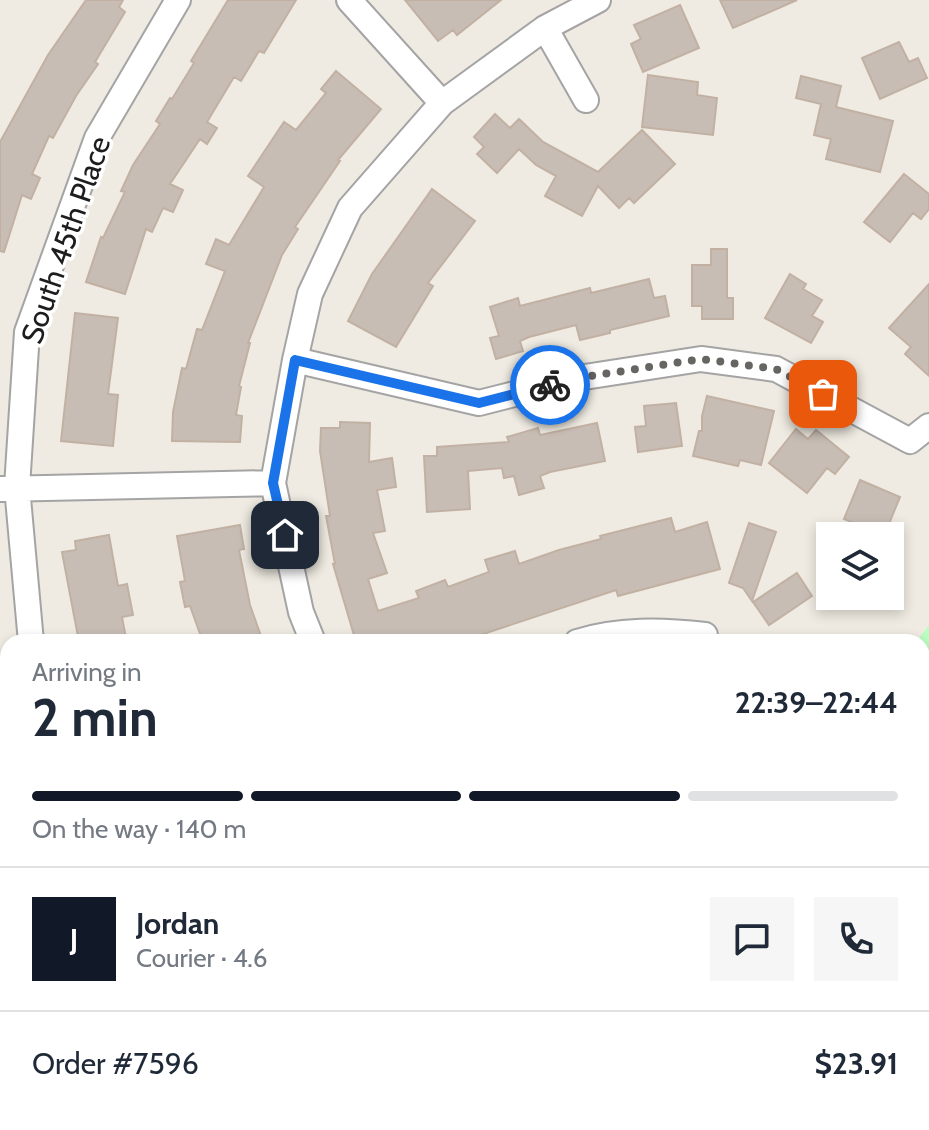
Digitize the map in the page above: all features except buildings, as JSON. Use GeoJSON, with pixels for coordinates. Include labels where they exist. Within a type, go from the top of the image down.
{"type":"FeatureCollection","features":[{"type":"Feature","properties":{"kind":"street","name":"South 45th Place"},"geometry":{"type":"LineString","coordinates":[[30,634],[9,488],[27,332],[97,138],[178,0]]}},
{"type":"Feature","properties":{"kind":"street"},"geometry":{"type":"LineString","coordinates":[[349,0],[442,103]]}},
{"type":"Feature","properties":{"kind":"street"},"geometry":{"type":"LineString","coordinates":[[310,634],[301,612],[273,483],[310,294],[350,208],[442,103],[545,28],[598,0]]}},
{"type":"Feature","properties":{"kind":"street"},"geometry":{"type":"LineString","coordinates":[[545,28],[586,100]]}},
{"type":"Feature","properties":{"kind":"street"},"geometry":{"type":"LineString","coordinates":[[295,360],[479,403],[578,378],[701,359],[776,369],[920,434]]}},
{"type":"Feature","properties":{"kind":"street"},"geometry":{"type":"LineString","coordinates":[[9,488],[273,483]]}},
{"type":"Feature","properties":{"kind":"street"},"geometry":{"type":"LineString","coordinates":[[612,634],[668,630],[698,634]]}},
{"type":"Feature","properties":{"kind":"way so far"},"geometry":{"type":"LineString","coordinates":[[550,385],[701,359],[776,369],[823,394]]}},
{"type":"Feature","properties":{"kind":"route"},"geometry":{"type":"LineString","coordinates":[[285,535],[273,483],[295,360],[479,403],[550,385]]}}]}
